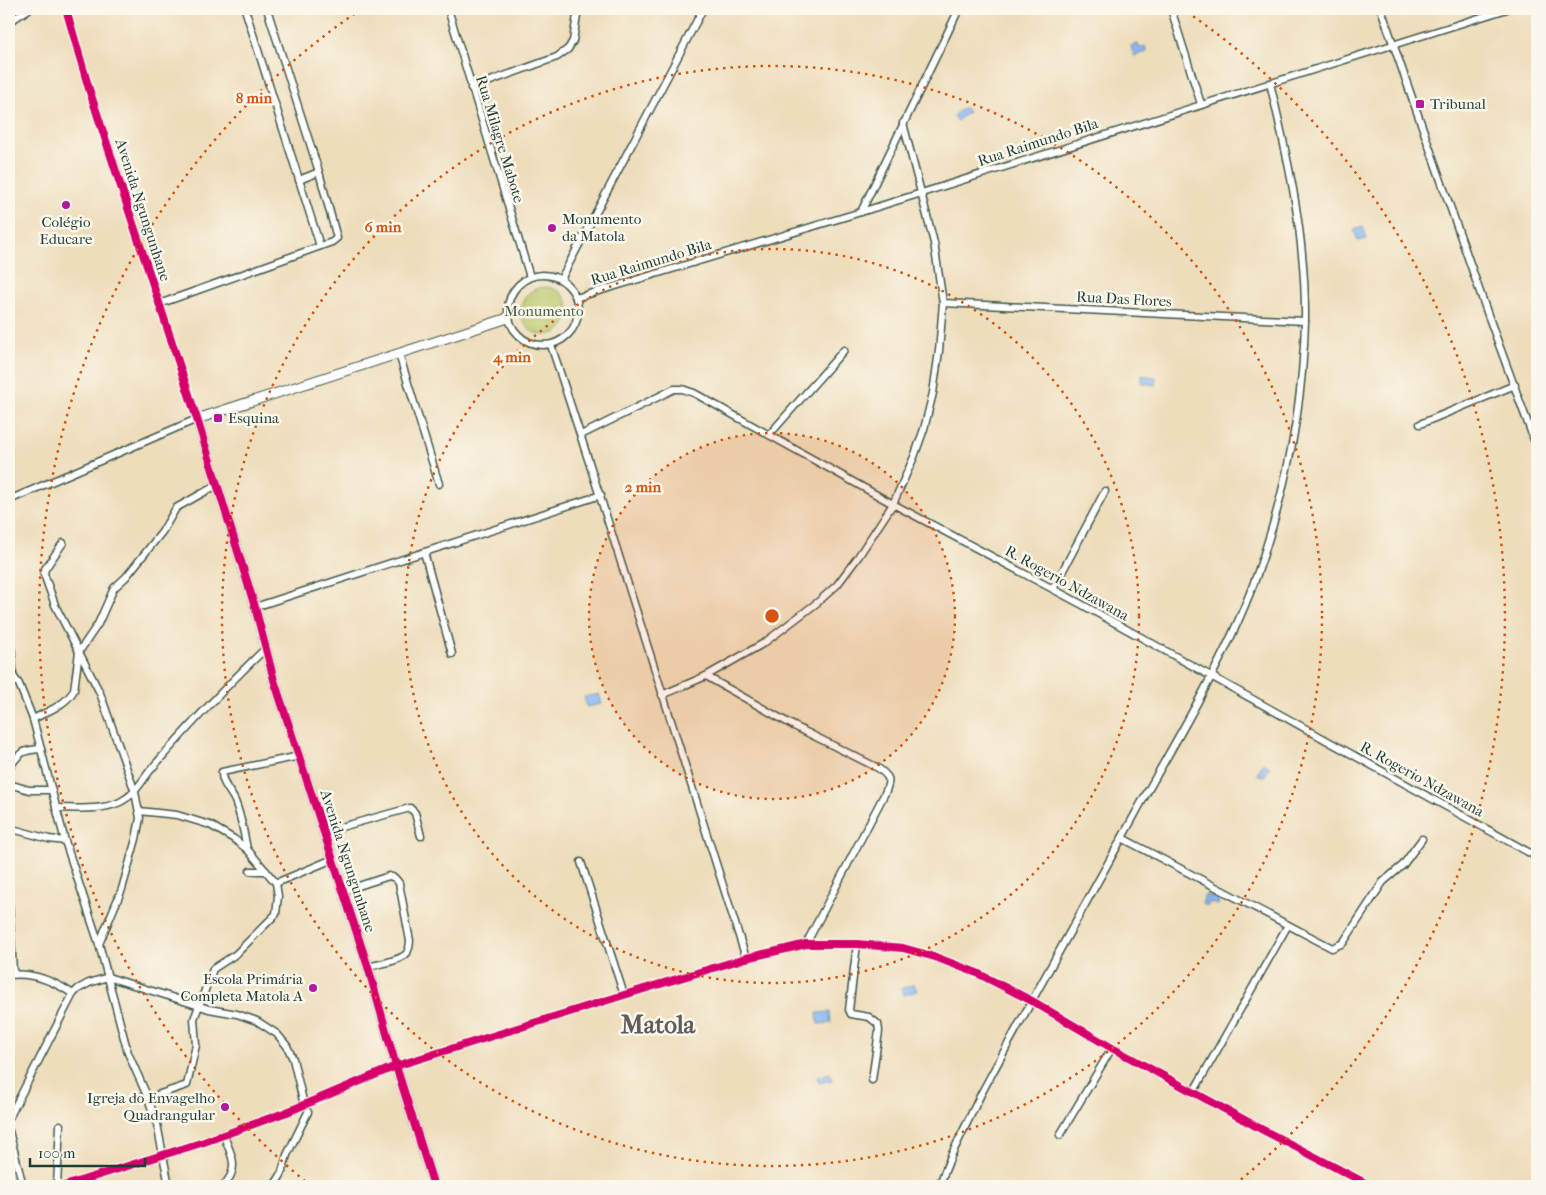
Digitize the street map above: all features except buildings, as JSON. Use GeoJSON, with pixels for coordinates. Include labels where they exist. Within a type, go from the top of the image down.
{"type":"FeatureCollection","features":[{"type":"Feature","properties":{"kind":"street"},"geometry":{"type":"LineString","coordinates":[[9,22],[29,9]]}},
{"type":"Feature","properties":{"kind":"street","name":"Avenida Ngungunhane"},"geometry":{"type":"LineString","coordinates":[[66,9],[197,419],[255,607],[264,649],[368,967],[396,1066],[434,1186]]}},
{"type":"Feature","properties":{"kind":"street"},"geometry":{"type":"LineString","coordinates":[[245,9],[320,246]]}},
{"type":"Feature","properties":{"kind":"street"},"geometry":{"type":"LineString","coordinates":[[159,304],[332,242],[337,238],[319,172],[267,9]]}},
{"type":"Feature","properties":{"kind":"street","name":"Rua Milagre Mabote"},"geometry":{"type":"LineString","coordinates":[[448,9],[530,277]]}},
{"type":"Feature","properties":{"kind":"street"},"geometry":{"type":"LineString","coordinates":[[471,88],[557,57],[568,49],[573,41],[578,9]]}},
{"type":"Feature","properties":{"kind":"street"},"geometry":{"type":"LineString","coordinates":[[561,280],[703,9]]}},
{"type":"Feature","properties":{"kind":"street"},"geometry":{"type":"LineString","coordinates":[[861,212],[959,9]]}},
{"type":"Feature","properties":{"kind":"street"},"geometry":{"type":"LineString","coordinates":[[1171,9],[1201,104]]}},
{"type":"Feature","properties":{"kind":"street"},"geometry":{"type":"LineString","coordinates":[[1382,9],[1488,315],[1536,444]]}},
{"type":"Feature","properties":{"kind":"street","name":"Rua Raimundo Bila"},"geometry":{"type":"LineString","coordinates":[[576,298],[861,212],[1507,9]]}},
{"type":"Feature","properties":{"kind":"street"},"geometry":{"type":"LineString","coordinates":[[939,1186],[951,1156],[981,1094],[1211,676],[1263,558],[1278,508],[1296,422],[1305,321],[1302,243],[1297,209],[1290,169],[1270,83]]}},
{"type":"Feature","properties":{"kind":"street"},"geometry":{"type":"LineString","coordinates":[[662,695],[706,676],[764,643],[824,596],[837,585],[858,557],[893,504],[924,429],[933,393],[943,303],[934,243],[903,123]]}},
{"type":"Feature","properties":{"kind":"street"},"geometry":{"type":"LineString","coordinates":[[299,180],[319,172]]}},
{"type":"Feature","properties":{"kind":"street"},"geometry":{"type":"LineString","coordinates":[[540,275],[551,276],[561,280],[570,287],[576,298],[579,308],[575,327],[565,338],[551,345],[540,346],[526,342],[514,332],[508,318],[509,298],[514,289],[530,277],[540,275]]}},
{"type":"Feature","properties":{"kind":"street","name":"Rua Das Flores"},"geometry":{"type":"LineString","coordinates":[[943,303],[1305,321]]}},
{"type":"Feature","properties":{"kind":"street"},"geometry":{"type":"LineString","coordinates":[[9,500],[197,419],[508,318]]}},
{"type":"Feature","properties":{"kind":"street"},"geometry":{"type":"LineString","coordinates":[[551,345],[746,958]]}},
{"type":"Feature","properties":{"kind":"street"},"geometry":{"type":"LineString","coordinates":[[769,435],[844,350]]}},
{"type":"Feature","properties":{"kind":"street"},"geometry":{"type":"LineString","coordinates":[[399,354],[439,484]]}},
{"type":"Feature","properties":{"kind":"street"},"geometry":{"type":"LineString","coordinates":[[1420,424],[1515,385]]}},
{"type":"Feature","properties":{"kind":"street","name":"R. Rogerio Ndzawana"},"geometry":{"type":"LineString","coordinates":[[581,435],[674,389],[682,389],[694,393],[1537,857]]}},
{"type":"Feature","properties":{"kind":"street"},"geometry":{"type":"LineString","coordinates":[[33,719],[66,701],[72,695],[80,652],[98,624],[114,588],[162,532],[176,508],[217,485]]}},
{"type":"Feature","properties":{"kind":"street"},"geometry":{"type":"LineString","coordinates":[[1053,589],[1105,491]]}},
{"type":"Feature","properties":{"kind":"street"},"geometry":{"type":"LineString","coordinates":[[255,607],[600,495]]}},
{"type":"Feature","properties":{"kind":"street"},"geometry":{"type":"LineString","coordinates":[[63,543],[45,569],[44,574],[55,605],[100,693],[135,792],[139,811],[138,830],[122,890],[99,944]]}},
{"type":"Feature","properties":{"kind":"street"},"geometry":{"type":"LineString","coordinates":[[424,552],[452,654]]}},
{"type":"Feature","properties":{"kind":"street"},"geometry":{"type":"LineString","coordinates":[[9,639],[11,675],[19,684],[33,719],[50,790],[99,944],[128,1053],[157,1124],[169,1186]]}},
{"type":"Feature","properties":{"kind":"street"},"geometry":{"type":"LineString","coordinates":[[56,808],[90,808],[109,805],[120,802],[135,792],[153,768],[264,649]]}},
{"type":"Feature","properties":{"kind":"street"},"geometry":{"type":"LineString","coordinates":[[706,676],[794,726],[878,768],[888,778],[889,782],[884,793],[806,944]]}},
{"type":"Feature","properties":{"kind":"street"},"geometry":{"type":"LineString","coordinates":[[9,768],[20,753],[26,750],[41,749]]}},
{"type":"Feature","properties":{"kind":"street"},"geometry":{"type":"LineString","coordinates":[[247,849],[239,812],[222,777],[222,772],[300,756]]}},
{"type":"Feature","properties":{"kind":"street"},"geometry":{"type":"LineString","coordinates":[[9,784],[29,790],[50,790]]}},
{"type":"Feature","properties":{"kind":"street"},"geometry":{"type":"LineString","coordinates":[[323,832],[410,808],[416,813],[421,836]]}},
{"type":"Feature","properties":{"kind":"street"},"geometry":{"type":"LineString","coordinates":[[139,811],[177,815],[193,819],[210,825],[234,838],[247,849],[276,883],[278,896],[276,914],[236,954],[212,969],[193,1023],[196,1045],[187,1085],[148,1098]]}},
{"type":"Feature","properties":{"kind":"street"},"geometry":{"type":"LineString","coordinates":[[9,828],[49,839],[65,841]]}},
{"type":"Feature","properties":{"kind":"street"},"geometry":{"type":"LineString","coordinates":[[1122,838],[1332,948],[1343,943],[1383,882],[1403,865],[1422,839]]}},
{"type":"Feature","properties":{"kind":"street"},"geometry":{"type":"LineString","coordinates":[[276,883],[333,859]]}},
{"type":"Feature","properties":{"kind":"street"},"geometry":{"type":"LineString","coordinates":[[581,862],[624,995]]}},
{"type":"Feature","properties":{"kind":"street"},"geometry":{"type":"LineString","coordinates":[[250,871],[266,871]]}},
{"type":"Feature","properties":{"kind":"street"},"geometry":{"type":"LineString","coordinates":[[343,891],[389,876],[394,878],[399,884],[410,941],[409,949],[400,958],[368,967]]}},
{"type":"Feature","properties":{"kind":"street"},"geometry":{"type":"LineString","coordinates":[[9,905],[12,975],[46,979],[73,994]]}},
{"type":"Feature","properties":{"kind":"street"},"geometry":{"type":"LineString","coordinates":[[1194,1091],[1288,925]]}},
{"type":"Feature","properties":{"kind":"street"},"geometry":{"type":"LineString","coordinates":[[64,1186],[204,1142],[304,1105],[396,1066],[624,995],[746,958],[806,944],[857,944],[903,948],[935,957],[977,973],[1032,1001],[1112,1048],[1371,1186]]}},
{"type":"Feature","properties":{"kind":"street"},"geometry":{"type":"LineString","coordinates":[[857,944],[850,1010],[851,1014],[869,1017],[878,1024],[879,1031],[872,1080]]}},
{"type":"Feature","properties":{"kind":"street"},"geometry":{"type":"LineString","coordinates":[[9,1118],[73,994],[89,983],[108,977],[209,1009],[238,1014],[257,1021],[277,1034],[287,1046],[293,1059],[304,1105]]}},
{"type":"Feature","properties":{"kind":"street"},"geometry":{"type":"LineString","coordinates":[[1060,1135],[1112,1048]]}},
{"type":"Feature","properties":{"kind":"street"},"geometry":{"type":"LineString","coordinates":[[274,1186],[281,1175],[287,1155],[308,1112]]}},
{"type":"Feature","properties":{"kind":"street"},"geometry":{"type":"LineString","coordinates":[[57,1186],[60,1124]]}},
{"type":"Feature","properties":{"kind":"street"},"geometry":{"type":"LineString","coordinates":[[9,1131],[23,1186]]}},
{"type":"Feature","properties":{"kind":"street"},"geometry":{"type":"LineString","coordinates":[[223,1134],[234,1162],[229,1180],[223,1186]]}},
{"type":"Feature","properties":{"kind":"green space","name":"Monumento"},"geometry":{"type":"Polygon","coordinates":[[[540,287],[550,287],[562,294],[569,306],[569,316],[562,328],[550,335],[540,335],[532,331],[525,324],[521,316],[521,306],[525,298],[532,291],[540,287]]]}},
{"type":"Feature","properties":{"kind":"water"},"geometry":{"type":"Polygon","coordinates":[[[1138,44],[1139,48],[1145,46],[1147,52],[1134,56],[1131,46],[1138,44]]]}},
{"type":"Feature","properties":{"kind":"water"},"geometry":{"type":"Polygon","coordinates":[[[964,107],[968,112],[957,121],[953,116],[964,107]]]}},
{"type":"Feature","properties":{"kind":"water"},"geometry":{"type":"Polygon","coordinates":[[[1363,227],[1367,239],[1358,241],[1354,230],[1363,227]]]}},
{"type":"Feature","properties":{"kind":"water"},"geometry":{"type":"Polygon","coordinates":[[[1142,375],[1156,377],[1155,385],[1141,383],[1142,375]]]}},
{"type":"Feature","properties":{"kind":"water"},"geometry":{"type":"Polygon","coordinates":[[[599,694],[602,704],[587,707],[584,697],[599,694]]]}},
{"type":"Feature","properties":{"kind":"water"},"geometry":{"type":"Polygon","coordinates":[[[1263,763],[1270,767],[1264,777],[1257,774],[1263,763]]]}},
{"type":"Feature","properties":{"kind":"water"},"geometry":{"type":"Polygon","coordinates":[[[1205,895],[1219,899],[1218,905],[1209,902],[1208,906],[1202,904],[1205,895]]]}},
{"type":"Feature","properties":{"kind":"water"},"geometry":{"type":"Polygon","coordinates":[[[914,984],[917,991],[904,995],[901,989],[914,984]]]}},
{"type":"Feature","properties":{"kind":"water"},"geometry":{"type":"Polygon","coordinates":[[[830,1012],[831,1023],[818,1024],[817,1013],[830,1012]]]}},
{"type":"Feature","properties":{"kind":"water"},"geometry":{"type":"Polygon","coordinates":[[[830,1073],[832,1080],[819,1083],[817,1077],[830,1073]]]}},
{"type":"Feature","properties":{"kind":"cycle path"},"geometry":{"type":"LineString","coordinates":[[66,9],[89,89],[197,419],[255,607],[274,680],[368,967],[396,1066],[434,1186]]}},
{"type":"Feature","properties":{"kind":"cycle path"},"geometry":{"type":"LineString","coordinates":[[64,1186],[204,1142],[287,1112],[396,1066],[746,958],[806,944],[857,944],[903,948],[935,957],[977,973],[1032,1001],[1112,1048],[1263,1130],[1371,1186]]}},
{"type":"Feature","properties":{"kind":"place","name":"Tribunal"},"geometry":{"type":"Point","coordinates":[1420,104]}},
{"type":"Feature","properties":{"kind":"place","name":"Colégio Educare"},"geometry":{"type":"Point","coordinates":[66,205]}},
{"type":"Feature","properties":{"kind":"place","name":"Monumento da Matola"},"geometry":{"type":"Point","coordinates":[552,228]}},
{"type":"Feature","properties":{"kind":"place","name":"Esquina"},"geometry":{"type":"Point","coordinates":[218,418]}},
{"type":"Feature","properties":{"kind":"place","name":"Escola Primária Completa Matola A"},"geometry":{"type":"Point","coordinates":[313,988]}},
{"type":"Feature","properties":{"kind":"place","name":"Igreja do Envagelho Quadrangular"},"geometry":{"type":"Point","coordinates":[225,1107]}},
{"type":"Feature","properties":{"kind":"district","name":"Matola"},"geometry":{"type":"Point","coordinates":[658,1024]}}]}
